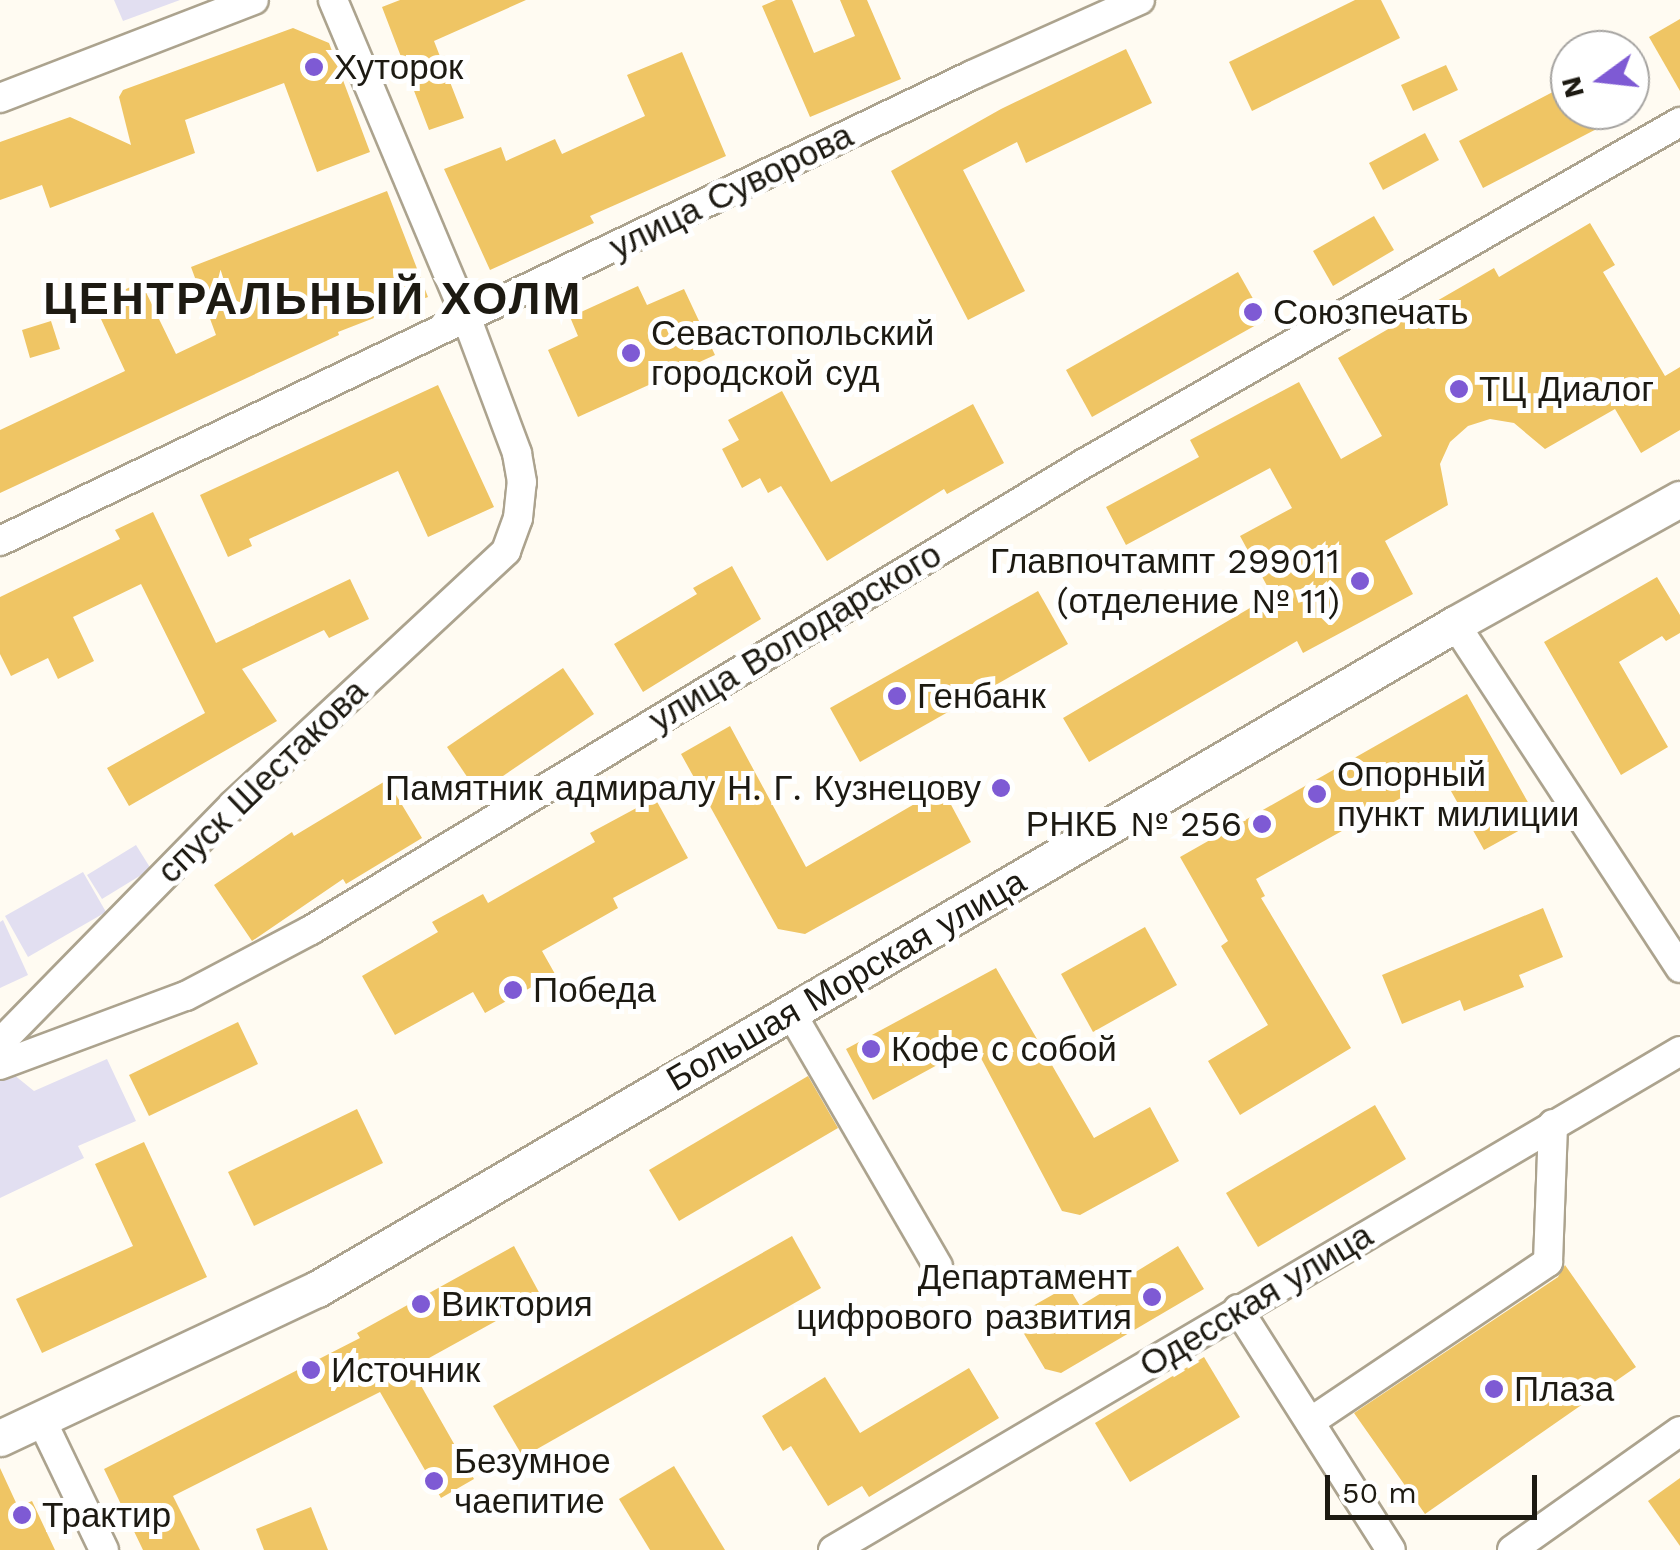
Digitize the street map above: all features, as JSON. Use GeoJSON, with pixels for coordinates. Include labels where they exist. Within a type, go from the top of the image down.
{"type":"FeatureCollection","features":[{"type":"Feature","properties":{"kind":"main road","name":"Большая Морская улица"},"geometry":{"type":"LineString","coordinates":[[0,1438],[317,1289],[1455,624],[1680,499]]}},
{"type":"Feature","properties":{"kind":"street"},"geometry":{"type":"LineString","coordinates":[[0,98],[254,0]]}},
{"type":"Feature","properties":{"kind":"street"},"geometry":{"type":"LineString","coordinates":[[333,0],[467,319]]}},
{"type":"Feature","properties":{"kind":"street","name":"улица Суворова"},"geometry":{"type":"LineString","coordinates":[[0,541],[972,75],[1140,0]]}},
{"type":"Feature","properties":{"kind":"street","name":"улица Володарского"},"geometry":{"type":"LineString","coordinates":[[0,1064],[186,996],[311,930],[1083,464],[1680,122]]}},
{"type":"Feature","properties":{"kind":"street","name":"спуск Шестакова"},"geometry":{"type":"LineString","coordinates":[[0,1043],[232,805],[506,551],[518,518],[522,482],[517,452],[467,319]]}},
{"type":"Feature","properties":{"kind":"street"},"geometry":{"type":"LineString","coordinates":[[1455,624],[1680,968]]}},
{"type":"Feature","properties":{"kind":"street"},"geometry":{"type":"LineString","coordinates":[[790,1011],[938,1266]]}},
{"type":"Feature","properties":{"kind":"street","name":"Одесская улица"},"geometry":{"type":"LineString","coordinates":[[833,1550],[1680,1051]]}},
{"type":"Feature","properties":{"kind":"street"},"geometry":{"type":"LineString","coordinates":[[1310,1422],[1548,1262],[1553,1124]]}},
{"type":"Feature","properties":{"kind":"street"},"geometry":{"type":"LineString","coordinates":[[1238,1310],[1391,1550]]}},
{"type":"Feature","properties":{"kind":"street"},"geometry":{"type":"LineString","coordinates":[[40,1419],[104,1550]]}},
{"type":"Feature","properties":{"kind":"street"},"geometry":{"type":"LineString","coordinates":[[1512,1550],[1680,1431]]}},
{"type":"Feature","properties":{"kind":"shaded area"},"geometry":{"type":"Polygon","coordinates":[[[114,0],[180,0],[123,21],[114,0]]]}},
{"type":"Feature","properties":{"kind":"shaded area"},"geometry":{"type":"Polygon","coordinates":[[[136,845],[151,869],[102,899],[87,875],[136,845]]]}},
{"type":"Feature","properties":{"kind":"shaded area"},"geometry":{"type":"Polygon","coordinates":[[[83,872],[106,912],[28,957],[5,916],[83,872]]]}},
{"type":"Feature","properties":{"kind":"shaded area"},"geometry":{"type":"Polygon","coordinates":[[[3,920],[28,975],[0,988],[0,922],[3,920]]]}},
{"type":"Feature","properties":{"kind":"shaded area"},"geometry":{"type":"Polygon","coordinates":[[[107,1059],[136,1121],[78,1146],[84,1158],[0,1198],[0,1077],[8,1070],[34,1091],[107,1059]]]}},
{"type":"Feature","properties":{"kind":"building"},"geometry":{"type":"Polygon","coordinates":[[[400,0],[526,0],[434,41],[464,118],[429,130],[382,7],[400,0]]]}},
{"type":"Feature","properties":{"kind":"building"},"geometry":{"type":"Polygon","coordinates":[[[776,0],[792,0],[814,53],[855,36],[840,0],[867,0],[901,79],[810,117],[762,6],[776,0]]]}},
{"type":"Feature","properties":{"kind":"building"},"geometry":{"type":"Polygon","coordinates":[[[1355,0],[1381,0],[1400,38],[1252,111],[1229,62],[1355,0]]]}},
{"type":"Feature","properties":{"kind":"building"},"geometry":{"type":"Polygon","coordinates":[[[1680,19],[1680,91],[1650,39],[1680,19]]]}},
{"type":"Feature","properties":{"kind":"building"},"geometry":{"type":"Polygon","coordinates":[[[293,28],[329,43],[370,152],[317,172],[284,83],[185,120],[195,153],[50,208],[42,185],[0,200],[0,142],[70,117],[131,145],[119,97],[123,90],[293,28]]]}},
{"type":"Feature","properties":{"kind":"building"},"geometry":{"type":"Polygon","coordinates":[[[1126,49],[1152,103],[1026,163],[1017,142],[963,170],[1025,291],[968,320],[891,171],[1001,109],[1126,49]]]}},
{"type":"Feature","properties":{"kind":"building"},"geometry":{"type":"Polygon","coordinates":[[[682,52],[726,156],[590,216],[594,223],[490,270],[444,169],[501,147],[506,161],[555,139],[562,154],[645,116],[627,75],[682,52]]]}},
{"type":"Feature","properties":{"kind":"building"},"geometry":{"type":"Polygon","coordinates":[[[1446,65],[1458,90],[1413,111],[1401,85],[1446,65]]]}},
{"type":"Feature","properties":{"kind":"building"},"geometry":{"type":"Polygon","coordinates":[[[1550,93],[1550,130],[1595,130],[1483,188],[1459,141],[1550,93]]]}},
{"type":"Feature","properties":{"kind":"building"},"geometry":{"type":"Polygon","coordinates":[[[1425,133],[1439,160],[1383,190],[1369,163],[1425,133]]]}},
{"type":"Feature","properties":{"kind":"building"},"geometry":{"type":"Polygon","coordinates":[[[387,191],[428,297],[338,332],[339,335],[0,493],[0,430],[125,371],[94,304],[141,282],[176,354],[216,335],[191,267],[387,191]]]}},
{"type":"Feature","properties":{"kind":"building"},"geometry":{"type":"Polygon","coordinates":[[[1374,216],[1394,250],[1333,286],[1313,251],[1374,216]]]}},
{"type":"Feature","properties":{"kind":"building"},"geometry":{"type":"Polygon","coordinates":[[[1590,223],[1615,265],[1603,272],[1665,376],[1680,367],[1680,430],[1641,453],[1615,409],[1545,449],[1514,423],[1490,419],[1468,426],[1450,442],[1440,464],[1448,505],[1385,541],[1413,594],[1303,653],[1297,641],[1089,762],[1063,718],[1272,595],[1240,536],[1292,508],[1270,468],[1126,545],[1106,507],[1199,457],[1190,440],[1299,382],[1341,459],[1382,436],[1338,358],[1494,268],[1499,277],[1590,223]]]}},
{"type":"Feature","properties":{"kind":"building"},"geometry":{"type":"Polygon","coordinates":[[[1238,272],[1265,320],[1092,417],[1066,370],[1238,272]]]}},
{"type":"Feature","properties":{"kind":"building","name":"Севастопольский городской суд"},"geometry":{"type":"Polygon","coordinates":[[[638,286],[647,305],[684,289],[715,355],[578,417],[548,350],[578,336],[570,317],[638,286]]]}},
{"type":"Feature","properties":{"kind":"building"},"geometry":{"type":"Polygon","coordinates":[[[51,321],[60,349],[30,358],[22,330],[51,321]]]}},
{"type":"Feature","properties":{"kind":"building"},"geometry":{"type":"Polygon","coordinates":[[[438,385],[494,507],[428,537],[398,471],[249,539],[252,546],[228,557],[200,495],[438,385]]]}},
{"type":"Feature","properties":{"kind":"building"},"geometry":{"type":"Polygon","coordinates":[[[782,391],[831,482],[973,404],[1004,463],[947,494],[944,489],[827,561],[781,486],[768,493],[760,478],[742,488],[722,449],[739,440],[728,420],[782,391]]]}},
{"type":"Feature","properties":{"kind":"building"},"geometry":{"type":"Polygon","coordinates":[[[153,512],[216,643],[350,579],[369,619],[329,638],[324,630],[242,669],[277,721],[129,806],[107,768],[205,713],[141,584],[73,617],[94,661],[58,679],[48,658],[11,676],[0,654],[0,597],[120,539],[115,530],[153,512]]]}},
{"type":"Feature","properties":{"kind":"building"},"geometry":{"type":"Polygon","coordinates":[[[732,566],[761,619],[643,692],[614,644],[697,594],[693,588],[732,566]]]}},
{"type":"Feature","properties":{"kind":"building"},"geometry":{"type":"Polygon","coordinates":[[[1657,577],[1680,615],[1680,633],[1666,641],[1662,636],[1619,662],[1668,747],[1621,775],[1544,642],[1657,577]]]}},
{"type":"Feature","properties":{"kind":"building"},"geometry":{"type":"Polygon","coordinates":[[[1038,591],[1068,644],[860,762],[830,708],[1038,591]]]}},
{"type":"Feature","properties":{"kind":"building"},"geometry":{"type":"Polygon","coordinates":[[[563,668],[594,714],[478,793],[447,747],[563,668]]]}},
{"type":"Feature","properties":{"kind":"building"},"geometry":{"type":"Polygon","coordinates":[[[1467,694],[1538,820],[1484,850],[1442,775],[1256,879],[1265,896],[1261,898],[1351,1048],[1240,1115],[1208,1061],[1268,1025],[1221,946],[1228,941],[1180,857],[1467,694]]]}},
{"type":"Feature","properties":{"kind":"building"},"geometry":{"type":"Polygon","coordinates":[[[730,726],[806,867],[942,788],[971,842],[805,934],[778,929],[681,754],[730,726]]]}},
{"type":"Feature","properties":{"kind":"building"},"geometry":{"type":"Polygon","coordinates":[[[387,780],[422,838],[346,884],[343,879],[252,941],[214,885],[292,832],[294,836],[387,780]]]}},
{"type":"Feature","properties":{"kind":"building"},"geometry":{"type":"Polygon","coordinates":[[[655,798],[688,858],[613,898],[618,908],[542,951],[555,974],[485,1013],[473,992],[395,1035],[362,976],[438,932],[432,922],[483,894],[488,903],[595,842],[590,833],[655,798]]]}},
{"type":"Feature","properties":{"kind":"building"},"geometry":{"type":"Polygon","coordinates":[[[1543,908],[1563,957],[1519,975],[1524,987],[1464,1011],[1460,1000],[1402,1024],[1382,975],[1543,908]]]}},
{"type":"Feature","properties":{"kind":"building"},"geometry":{"type":"Polygon","coordinates":[[[1145,927],[1177,985],[1093,1032],[1061,974],[1145,927]]]}},
{"type":"Feature","properties":{"kind":"building"},"geometry":{"type":"Polygon","coordinates":[[[996,968],[1094,1138],[1150,1107],[1179,1161],[1080,1215],[1062,1211],[974,1045],[873,1100],[846,1049],[996,968]]]}},
{"type":"Feature","properties":{"kind":"building"},"geometry":{"type":"Polygon","coordinates":[[[238,1022],[258,1064],[149,1116],[129,1075],[238,1022]]]}},
{"type":"Feature","properties":{"kind":"building"},"geometry":{"type":"Polygon","coordinates":[[[808,1076],[838,1128],[679,1221],[649,1170],[808,1076]]]}},
{"type":"Feature","properties":{"kind":"building"},"geometry":{"type":"Polygon","coordinates":[[[1375,1105],[1406,1159],[1258,1247],[1226,1193],[1375,1105]]]}},
{"type":"Feature","properties":{"kind":"building"},"geometry":{"type":"Polygon","coordinates":[[[357,1109],[383,1163],[254,1226],[228,1172],[357,1109]]]}},
{"type":"Feature","properties":{"kind":"building"},"geometry":{"type":"Polygon","coordinates":[[[144,1142],[207,1277],[42,1353],[16,1299],[133,1246],[95,1164],[144,1142]]]}},
{"type":"Feature","properties":{"kind":"building"},"geometry":{"type":"Polygon","coordinates":[[[792,1236],[821,1288],[523,1457],[493,1406],[792,1236]]]}},
{"type":"Feature","properties":{"kind":"building"},"geometry":{"type":"Polygon","coordinates":[[[514,1246],[541,1296],[411,1368],[474,1479],[441,1498],[380,1392],[173,1496],[200,1550],[143,1550],[104,1469],[360,1338],[357,1333],[514,1246]]]}},
{"type":"Feature","properties":{"kind":"building"},"geometry":{"type":"Polygon","coordinates":[[[1178,1246],[1204,1289],[1061,1373],[1045,1369],[1020,1327],[1024,1311],[1068,1286],[1080,1306],[1178,1246]]]}},
{"type":"Feature","properties":{"kind":"building","name":"Плаза"},"geometry":{"type":"Polygon","coordinates":[[[1565,1265],[1636,1367],[1425,1514],[1354,1413],[1558,1277],[1565,1265]]]}},
{"type":"Feature","properties":{"kind":"building"},"geometry":{"type":"Polygon","coordinates":[[[1204,1357],[1240,1417],[1130,1482],[1095,1423],[1204,1357]]]}},
{"type":"Feature","properties":{"kind":"building"},"geometry":{"type":"Polygon","coordinates":[[[969,1368],[999,1418],[869,1497],[862,1486],[828,1506],[791,1446],[783,1451],[762,1416],[825,1377],[860,1433],[969,1368]]]}},
{"type":"Feature","properties":{"kind":"building"},"geometry":{"type":"Polygon","coordinates":[[[674,1466],[725,1550],[650,1550],[619,1499],[674,1466]]]}},
{"type":"Feature","properties":{"kind":"building"},"geometry":{"type":"Polygon","coordinates":[[[0,1468],[18,1507],[32,1501],[55,1550],[0,1550],[0,1468]]]}},
{"type":"Feature","properties":{"kind":"building"},"geometry":{"type":"Polygon","coordinates":[[[1680,1478],[1680,1546],[1648,1501],[1680,1478]]]}},
{"type":"Feature","properties":{"kind":"building"},"geometry":{"type":"Polygon","coordinates":[[[311,1507],[328,1550],[264,1550],[256,1529],[311,1507]]]}},
{"type":"Feature","properties":{"kind":"place","name":"Хуторок"},"geometry":{"type":"Point","coordinates":[314,67]}},
{"type":"Feature","properties":{"kind":"place","name":"Союзпечать"},"geometry":{"type":"Point","coordinates":[1253,312]}},
{"type":"Feature","properties":{"kind":"place","name":"Севастопольский городской суд"},"geometry":{"type":"Point","coordinates":[631,353]}},
{"type":"Feature","properties":{"kind":"place","name":"ТЦ Диалог"},"geometry":{"type":"Point","coordinates":[1459,389]}},
{"type":"Feature","properties":{"kind":"place","name":"Главпочтампт 299011 (отделение № 11)"},"geometry":{"type":"Point","coordinates":[1360,581]}},
{"type":"Feature","properties":{"kind":"place","name":"Генбанк"},"geometry":{"type":"Point","coordinates":[897,696]}},
{"type":"Feature","properties":{"kind":"place","name":"Памятник адмиралу Н. Г. Кузнецову"},"geometry":{"type":"Point","coordinates":[1001,788]}},
{"type":"Feature","properties":{"kind":"place","name":"Опорный пункт милиции"},"geometry":{"type":"Point","coordinates":[1317,794]}},
{"type":"Feature","properties":{"kind":"place","name":"РНКБ № 256"},"geometry":{"type":"Point","coordinates":[1262,824]}},
{"type":"Feature","properties":{"kind":"place","name":"Победа"},"geometry":{"type":"Point","coordinates":[513,990]}},
{"type":"Feature","properties":{"kind":"place","name":"Кофе с собой"},"geometry":{"type":"Point","coordinates":[871,1049]}},
{"type":"Feature","properties":{"kind":"place","name":"Департамент цифрового развития"},"geometry":{"type":"Point","coordinates":[1152,1297]}},
{"type":"Feature","properties":{"kind":"place","name":"Виктория"},"geometry":{"type":"Point","coordinates":[421,1304]}},
{"type":"Feature","properties":{"kind":"place","name":"Источник"},"geometry":{"type":"Point","coordinates":[311,1370]}},
{"type":"Feature","properties":{"kind":"place","name":"Плаза"},"geometry":{"type":"Point","coordinates":[1494,1389]}},
{"type":"Feature","properties":{"kind":"place","name":"Безумное чаепитие"},"geometry":{"type":"Point","coordinates":[434,1481]}},
{"type":"Feature","properties":{"kind":"place","name":"Трактир"},"geometry":{"type":"Point","coordinates":[22,1515]}},
{"type":"Feature","properties":{"kind":"district","name":"ЦЕНТРАЛЬНЫЙ ХОЛМ"},"geometry":{"type":"Point","coordinates":[313,299]}}]}
